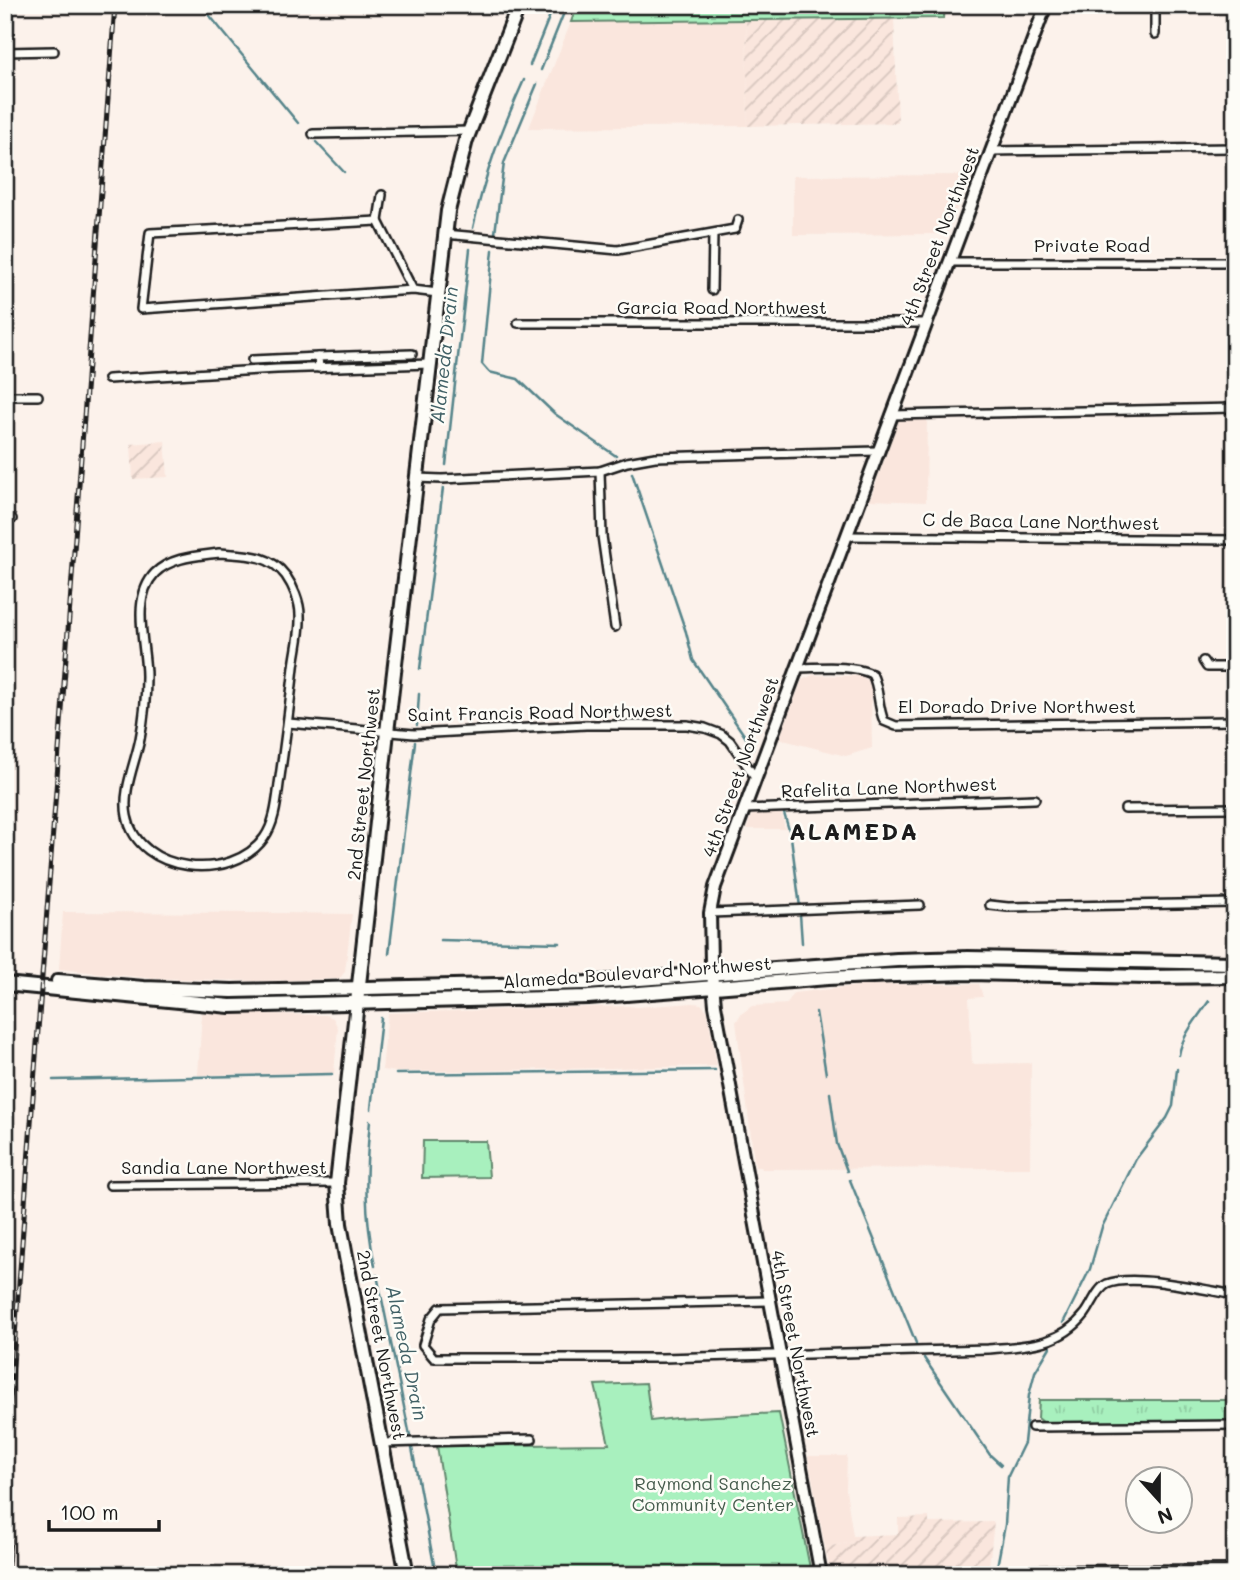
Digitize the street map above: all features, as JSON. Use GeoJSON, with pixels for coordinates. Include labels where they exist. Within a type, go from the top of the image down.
{"type":"FeatureCollection","features":[{"type":"Feature","properties":{"kind":"main road","name":"2nd Street Northwest"},"geometry":{"type":"LineString","coordinates":[[407,1575],[340,1224],[337,1183],[444,234],[470,131],[519,5]]}},
{"type":"Feature","properties":{"kind":"main road","name":"4th Street Northwest"},"geometry":{"type":"LineString","coordinates":[[821,1575],[713,988],[710,913],[715,887],[755,778],[1046,5]]}},
{"type":"Feature","properties":{"kind":"main road","name":"Alameda Boulevard Northwest"},"geometry":{"type":"LineString","coordinates":[[42,984],[232,991],[586,983],[927,959],[1235,963]]}},
{"type":"Feature","properties":{"kind":"main road","name":"Alameda Boulevard Northwest"},"geometry":{"type":"LineString","coordinates":[[42,984],[230,1006],[581,997],[828,978],[960,973],[1235,976]]}},
{"type":"Feature","properties":{"kind":"main road"},"geometry":{"type":"LineString","coordinates":[[5,976],[42,984]]}},
{"type":"Feature","properties":{"kind":"main road"},"geometry":{"type":"LineString","coordinates":[[5,984],[42,984]]}},
{"type":"Feature","properties":{"kind":"street"},"geometry":{"type":"LineString","coordinates":[[1155,5],[1156,34]]}},
{"type":"Feature","properties":{"kind":"street"},"geometry":{"type":"LineString","coordinates":[[5,52],[54,51]]}},
{"type":"Feature","properties":{"kind":"street"},"geometry":{"type":"LineString","coordinates":[[313,134],[470,131]]}},
{"type":"Feature","properties":{"kind":"street"},"geometry":{"type":"LineString","coordinates":[[990,151],[1235,148]]}},
{"type":"Feature","properties":{"kind":"street"},"geometry":{"type":"LineString","coordinates":[[382,195],[378,220],[413,290]]}},
{"type":"Feature","properties":{"kind":"street"},"geometry":{"type":"LineString","coordinates":[[378,220],[149,233],[141,309],[413,290],[438,293]]}},
{"type":"Feature","properties":{"kind":"street"},"geometry":{"type":"LineString","coordinates":[[444,234],[618,250],[735,229],[738,220]]}},
{"type":"Feature","properties":{"kind":"street"},"geometry":{"type":"LineString","coordinates":[[712,290],[713,234]]}},
{"type":"Feature","properties":{"kind":"street","name":"Private Road"},"geometry":{"type":"LineString","coordinates":[[949,262],[1235,261]]}},
{"type":"Feature","properties":{"kind":"street","name":"Garcia Road Northwest"},"geometry":{"type":"LineString","coordinates":[[518,323],[926,323]]}},
{"type":"Feature","properties":{"kind":"street"},"geometry":{"type":"LineString","coordinates":[[251,360],[412,354]]}},
{"type":"Feature","properties":{"kind":"street"},"geometry":{"type":"LineString","coordinates":[[318,358],[319,368]]}},
{"type":"Feature","properties":{"kind":"street"},"geometry":{"type":"LineString","coordinates":[[108,379],[430,364]]}},
{"type":"Feature","properties":{"kind":"street"},"geometry":{"type":"LineString","coordinates":[[5,396],[38,396]]}},
{"type":"Feature","properties":{"kind":"street"},"geometry":{"type":"LineString","coordinates":[[891,415],[1235,408]]}},
{"type":"Feature","properties":{"kind":"street"},"geometry":{"type":"LineString","coordinates":[[416,478],[600,471],[655,457],[877,451]]}},
{"type":"Feature","properties":{"kind":"street"},"geometry":{"type":"LineString","coordinates":[[600,471],[601,536],[615,627]]}},
{"type":"Feature","properties":{"kind":"street","name":"C de Baca Lane Northwest"},"geometry":{"type":"LineString","coordinates":[[846,536],[1235,540]]}},
{"type":"Feature","properties":{"kind":"street"},"geometry":{"type":"LineString","coordinates":[[219,553],[256,555],[272,562],[286,576],[296,596],[300,614],[288,723],[272,822],[264,838],[251,851],[235,860],[182,865],[163,860],[148,852],[137,841],[126,815],[125,794],[140,738],[144,711],[146,676],[142,602],[154,574],[186,557],[219,553]]}},
{"type":"Feature","properties":{"kind":"street"},"geometry":{"type":"LineString","coordinates":[[1203,661],[1207,667],[1235,667]]}},
{"type":"Feature","properties":{"kind":"street","name":"El Dorado Drive Northwest"},"geometry":{"type":"LineString","coordinates":[[796,668],[839,667],[872,674],[878,688],[879,710],[884,721],[907,727],[1235,720]]}},
{"type":"Feature","properties":{"kind":"street","name":"Saint Francis Road Northwest"},"geometry":{"type":"LineString","coordinates":[[288,723],[414,734],[586,725],[696,727],[721,734],[730,741],[755,778]]}},
{"type":"Feature","properties":{"kind":"street","name":"Rafelita Lane Northwest"},"geometry":{"type":"LineString","coordinates":[[744,808],[1035,799]]}},
{"type":"Feature","properties":{"kind":"street"},"geometry":{"type":"LineString","coordinates":[[1125,809],[1235,808]]}},
{"type":"Feature","properties":{"kind":"street"},"geometry":{"type":"LineString","coordinates":[[990,905],[1008,907],[1235,903]]}},
{"type":"Feature","properties":{"kind":"street"},"geometry":{"type":"LineString","coordinates":[[710,913],[920,905]]}},
{"type":"Feature","properties":{"kind":"street","name":"Sandia Lane Northwest"},"geometry":{"type":"LineString","coordinates":[[110,1185],[337,1183]]}},
{"type":"Feature","properties":{"kind":"street"},"geometry":{"type":"LineString","coordinates":[[769,1301],[440,1308],[431,1319],[424,1345],[433,1358],[662,1358],[779,1353],[792,1356],[1038,1345],[1072,1328],[1086,1314],[1103,1286],[1118,1281],[1154,1282],[1235,1295]]}},
{"type":"Feature","properties":{"kind":"street"},"geometry":{"type":"LineString","coordinates":[[1032,1427],[1235,1425]]}},
{"type":"Feature","properties":{"kind":"street"},"geometry":{"type":"LineString","coordinates":[[382,1443],[532,1439]]}},
{"type":"Feature","properties":{"kind":"street"},"geometry":{"type":"LineString","coordinates":[[1005,1575],[1025,1570],[1235,1569]]}},
{"type":"Feature","properties":{"kind":"shaded area"},"geometry":{"type":"Polygon","coordinates":[[[746,19],[894,19],[898,123],[748,126],[746,19]]]}},
{"type":"Feature","properties":{"kind":"shaded area"},"geometry":{"type":"Polygon","coordinates":[[[746,20],[748,126],[529,128],[571,22],[746,20]]]}},
{"type":"Feature","properties":{"kind":"shaded area"},"geometry":{"type":"Polygon","coordinates":[[[971,175],[946,234],[793,235],[793,176],[971,175]]]}},
{"type":"Feature","properties":{"kind":"shaded area"},"geometry":{"type":"Polygon","coordinates":[[[900,416],[927,418],[926,502],[870,500],[900,416]]]}},
{"type":"Feature","properties":{"kind":"shaded area"},"geometry":{"type":"Polygon","coordinates":[[[165,441],[168,477],[133,479],[131,444],[165,441]]]}},
{"type":"Feature","properties":{"kind":"shaded area"},"geometry":{"type":"Polygon","coordinates":[[[813,675],[859,676],[868,680],[871,689],[872,748],[846,756],[779,739],[802,680],[813,675]]]}},
{"type":"Feature","properties":{"kind":"shaded area"},"geometry":{"type":"Polygon","coordinates":[[[781,809],[785,829],[747,829],[753,810],[781,809]]]}},
{"type":"Feature","properties":{"kind":"shaded area"},"geometry":{"type":"Polygon","coordinates":[[[63,912],[352,914],[345,971],[341,977],[256,981],[148,978],[59,969],[63,912]]]}},
{"type":"Feature","properties":{"kind":"shaded area"},"geometry":{"type":"Polygon","coordinates":[[[979,984],[983,997],[969,998],[972,1064],[1031,1063],[1030,1168],[755,1167],[736,1022],[741,1014],[752,1006],[787,1004],[793,993],[868,985],[979,984]]]}},
{"type":"Feature","properties":{"kind":"shaded area"},"geometry":{"type":"Polygon","coordinates":[[[701,1004],[707,1010],[717,1066],[397,1072],[382,1070],[388,1013],[637,1007],[701,1004]]]}},
{"type":"Feature","properties":{"kind":"shaded area"},"geometry":{"type":"Polygon","coordinates":[[[202,1013],[326,1015],[333,1018],[338,1028],[334,1073],[198,1075],[202,1013]]]}},
{"type":"Feature","properties":{"kind":"shaded area"},"geometry":{"type":"Polygon","coordinates":[[[808,1456],[847,1456],[846,1490],[854,1542],[825,1547],[808,1456]]]}},
{"type":"Feature","properties":{"kind":"shaded area"},"geometry":{"type":"Polygon","coordinates":[[[929,1517],[929,1523],[994,1522],[988,1575],[831,1575],[825,1547],[853,1542],[853,1536],[898,1534],[898,1518],[929,1517]]]}},
{"type":"Feature","properties":{"kind":"green space"},"geometry":{"type":"Polygon","coordinates":[[[577,5],[945,5],[944,18],[571,22],[577,5]]]}},
{"type":"Feature","properties":{"kind":"green space"},"geometry":{"type":"Polygon","coordinates":[[[423,1141],[486,1141],[489,1177],[422,1178],[423,1141]]]}},
{"type":"Feature","properties":{"kind":"green space","name":"Raymond Sanchez Community Center"},"geometry":{"type":"Polygon","coordinates":[[[646,1383],[651,1421],[779,1413],[811,1573],[457,1575],[437,1446],[609,1444],[595,1385],[646,1383]]]}},
{"type":"Feature","properties":{"kind":"green space"},"geometry":{"type":"Polygon","coordinates":[[[1039,1400],[1235,1400],[1235,1423],[1043,1422],[1038,1418],[1039,1400]]]}},
{"type":"Feature","properties":{"kind":"waterway"},"geometry":{"type":"LineString","coordinates":[[201,5],[298,123]]}},
{"type":"Feature","properties":{"kind":"waterway","name":"Alameda Drain"},"geometry":{"type":"LineString","coordinates":[[530,65],[554,5]]}},
{"type":"Feature","properties":{"kind":"waterway"},"geometry":{"type":"LineString","coordinates":[[541,70],[567,5]]}},
{"type":"Feature","properties":{"kind":"waterway","name":"Alameda Drain"},"geometry":{"type":"LineString","coordinates":[[473,228],[494,152],[524,80]]}},
{"type":"Feature","properties":{"kind":"waterway"},"geometry":{"type":"LineString","coordinates":[[495,233],[504,163],[537,84]]}},
{"type":"Feature","properties":{"kind":"waterway"},"geometry":{"type":"LineString","coordinates":[[316,142],[344,172]]}},
{"type":"Feature","properties":{"kind":"waterway","name":"Alameda Drain"},"geometry":{"type":"LineString","coordinates":[[446,465],[470,249]]}},
{"type":"Feature","properties":{"kind":"waterway"},"geometry":{"type":"LineString","coordinates":[[493,250],[482,364],[489,372],[518,379],[555,414],[616,456]]}},
{"type":"Feature","properties":{"kind":"waterway"},"geometry":{"type":"LineString","coordinates":[[632,473],[693,660],[753,748]]}},
{"type":"Feature","properties":{"kind":"waterway","name":"Alameda Drain"},"geometry":{"type":"LineString","coordinates":[[420,669],[443,488]]}},
{"type":"Feature","properties":{"kind":"waterway"},"geometry":{"type":"LineString","coordinates":[[417,725],[419,694]]}},
{"type":"Feature","properties":{"kind":"waterway","name":"Alameda Drain"},"geometry":{"type":"LineString","coordinates":[[389,954],[415,742]]}},
{"type":"Feature","properties":{"kind":"waterway"},"geometry":{"type":"LineString","coordinates":[[783,810],[789,830]]}},
{"type":"Feature","properties":{"kind":"waterway"},"geometry":{"type":"LineString","coordinates":[[791,837],[800,907]]}},
{"type":"Feature","properties":{"kind":"waterway"},"geometry":{"type":"LineString","coordinates":[[800,914],[802,943]]}},
{"type":"Feature","properties":{"kind":"waterway"},"geometry":{"type":"LineString","coordinates":[[440,940],[560,943]]}},
{"type":"Feature","properties":{"kind":"waterway"},"geometry":{"type":"LineString","coordinates":[[1179,1055],[1187,1033],[1209,1001]]}},
{"type":"Feature","properties":{"kind":"waterway"},"geometry":{"type":"LineString","coordinates":[[816,1012],[826,1074]]}},
{"type":"Feature","properties":{"kind":"waterway","name":"Alameda Drain"},"geometry":{"type":"LineString","coordinates":[[371,1109],[381,1018]]}},
{"type":"Feature","properties":{"kind":"waterway"},"geometry":{"type":"LineString","coordinates":[[1063,1323],[1090,1269],[1102,1227],[1136,1159],[1173,1106],[1177,1069]]}},
{"type":"Feature","properties":{"kind":"waterway"},"geometry":{"type":"LineString","coordinates":[[396,1074],[715,1070]]}},
{"type":"Feature","properties":{"kind":"waterway"},"geometry":{"type":"LineString","coordinates":[[53,1080],[332,1074]]}},
{"type":"Feature","properties":{"kind":"waterway"},"geometry":{"type":"LineString","coordinates":[[830,1093],[837,1144],[847,1171]]}},
{"type":"Feature","properties":{"kind":"waterway","name":"Alameda Drain"},"geometry":{"type":"LineString","coordinates":[[370,1121],[366,1194],[375,1266]]}},
{"type":"Feature","properties":{"kind":"waterway"},"geometry":{"type":"LineString","coordinates":[[850,1180],[916,1343]]}},
{"type":"Feature","properties":{"kind":"waterway","name":"Alameda Drain"},"geometry":{"type":"LineString","coordinates":[[377,1275],[410,1436]]}},
{"type":"Feature","properties":{"kind":"waterway"},"geometry":{"type":"LineString","coordinates":[[996,1572],[1005,1525],[1008,1476],[1024,1443],[1029,1395],[1035,1372],[1050,1347]]}},
{"type":"Feature","properties":{"kind":"waterway"},"geometry":{"type":"LineString","coordinates":[[924,1358],[990,1455],[1001,1465]]}},
{"type":"Feature","properties":{"kind":"waterway","name":"Alameda Drain"},"geometry":{"type":"LineString","coordinates":[[412,1448],[436,1575]]}},
{"type":"Feature","properties":{"kind":"railway"},"geometry":{"type":"LineString","coordinates":[[5,1469],[115,5]]}},
{"type":"Feature","properties":{"kind":"railway"},"geometry":{"type":"LineString","coordinates":[[7,1575],[10,1540]]}},
{"type":"Feature","properties":{"kind":"district","name":"ALAMEDA"},"geometry":{"type":"Point","coordinates":[854,832]}}]}
